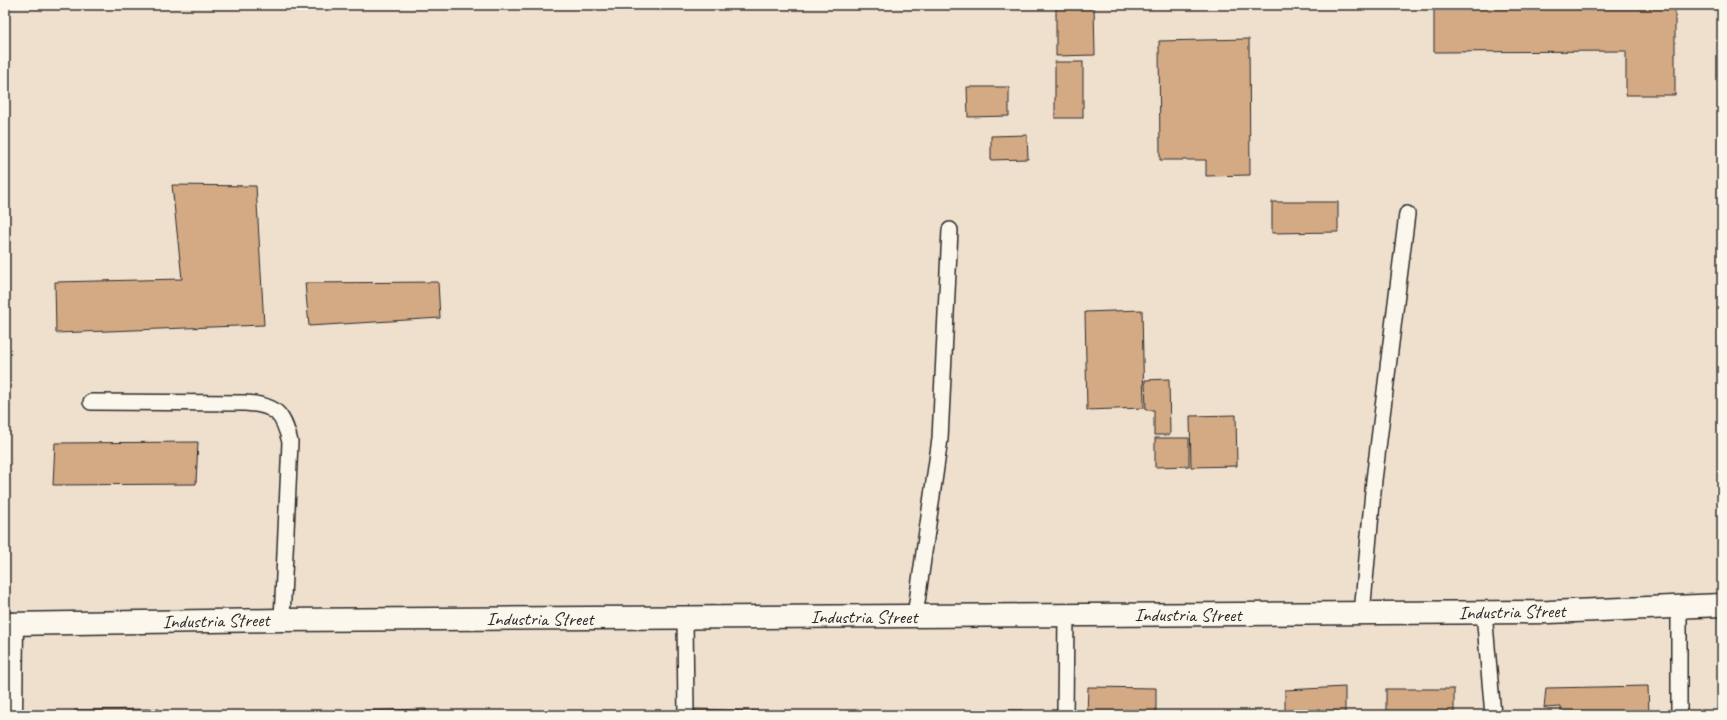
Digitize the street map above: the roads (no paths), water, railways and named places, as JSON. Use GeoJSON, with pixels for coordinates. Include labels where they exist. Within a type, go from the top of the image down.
{"type":"FeatureCollection","features":[{"type":"Feature","properties":{"kind":"street","name":"Industria Street"},"geometry":{"type":"LineString","coordinates":[[8,624],[282,620],[1484,613],[1679,608],[1722,604]]}},
{"type":"Feature","properties":{"kind":"street"},"geometry":{"type":"LineString","coordinates":[[8,624],[11,715]]}},
{"type":"Feature","properties":{"kind":"lane"},"geometry":{"type":"LineString","coordinates":[[1362,614],[1374,480],[1408,214]]}},
{"type":"Feature","properties":{"kind":"lane"},"geometry":{"type":"LineString","coordinates":[[915,616],[940,439],[950,230]]}},
{"type":"Feature","properties":{"kind":"lane"},"geometry":{"type":"LineString","coordinates":[[91,402],[245,403],[265,406],[278,413],[283,419],[290,442],[282,620]]}},
{"type":"Feature","properties":{"kind":"lane"},"geometry":{"type":"LineString","coordinates":[[1679,608],[1679,715]]}},
{"type":"Feature","properties":{"kind":"lane"},"geometry":{"type":"LineString","coordinates":[[1484,613],[1493,715]]}},
{"type":"Feature","properties":{"kind":"lane"},"geometry":{"type":"LineString","coordinates":[[1065,715],[1066,615]]}},
{"type":"Feature","properties":{"kind":"lane"},"geometry":{"type":"LineString","coordinates":[[685,618],[686,715]]}}]}
